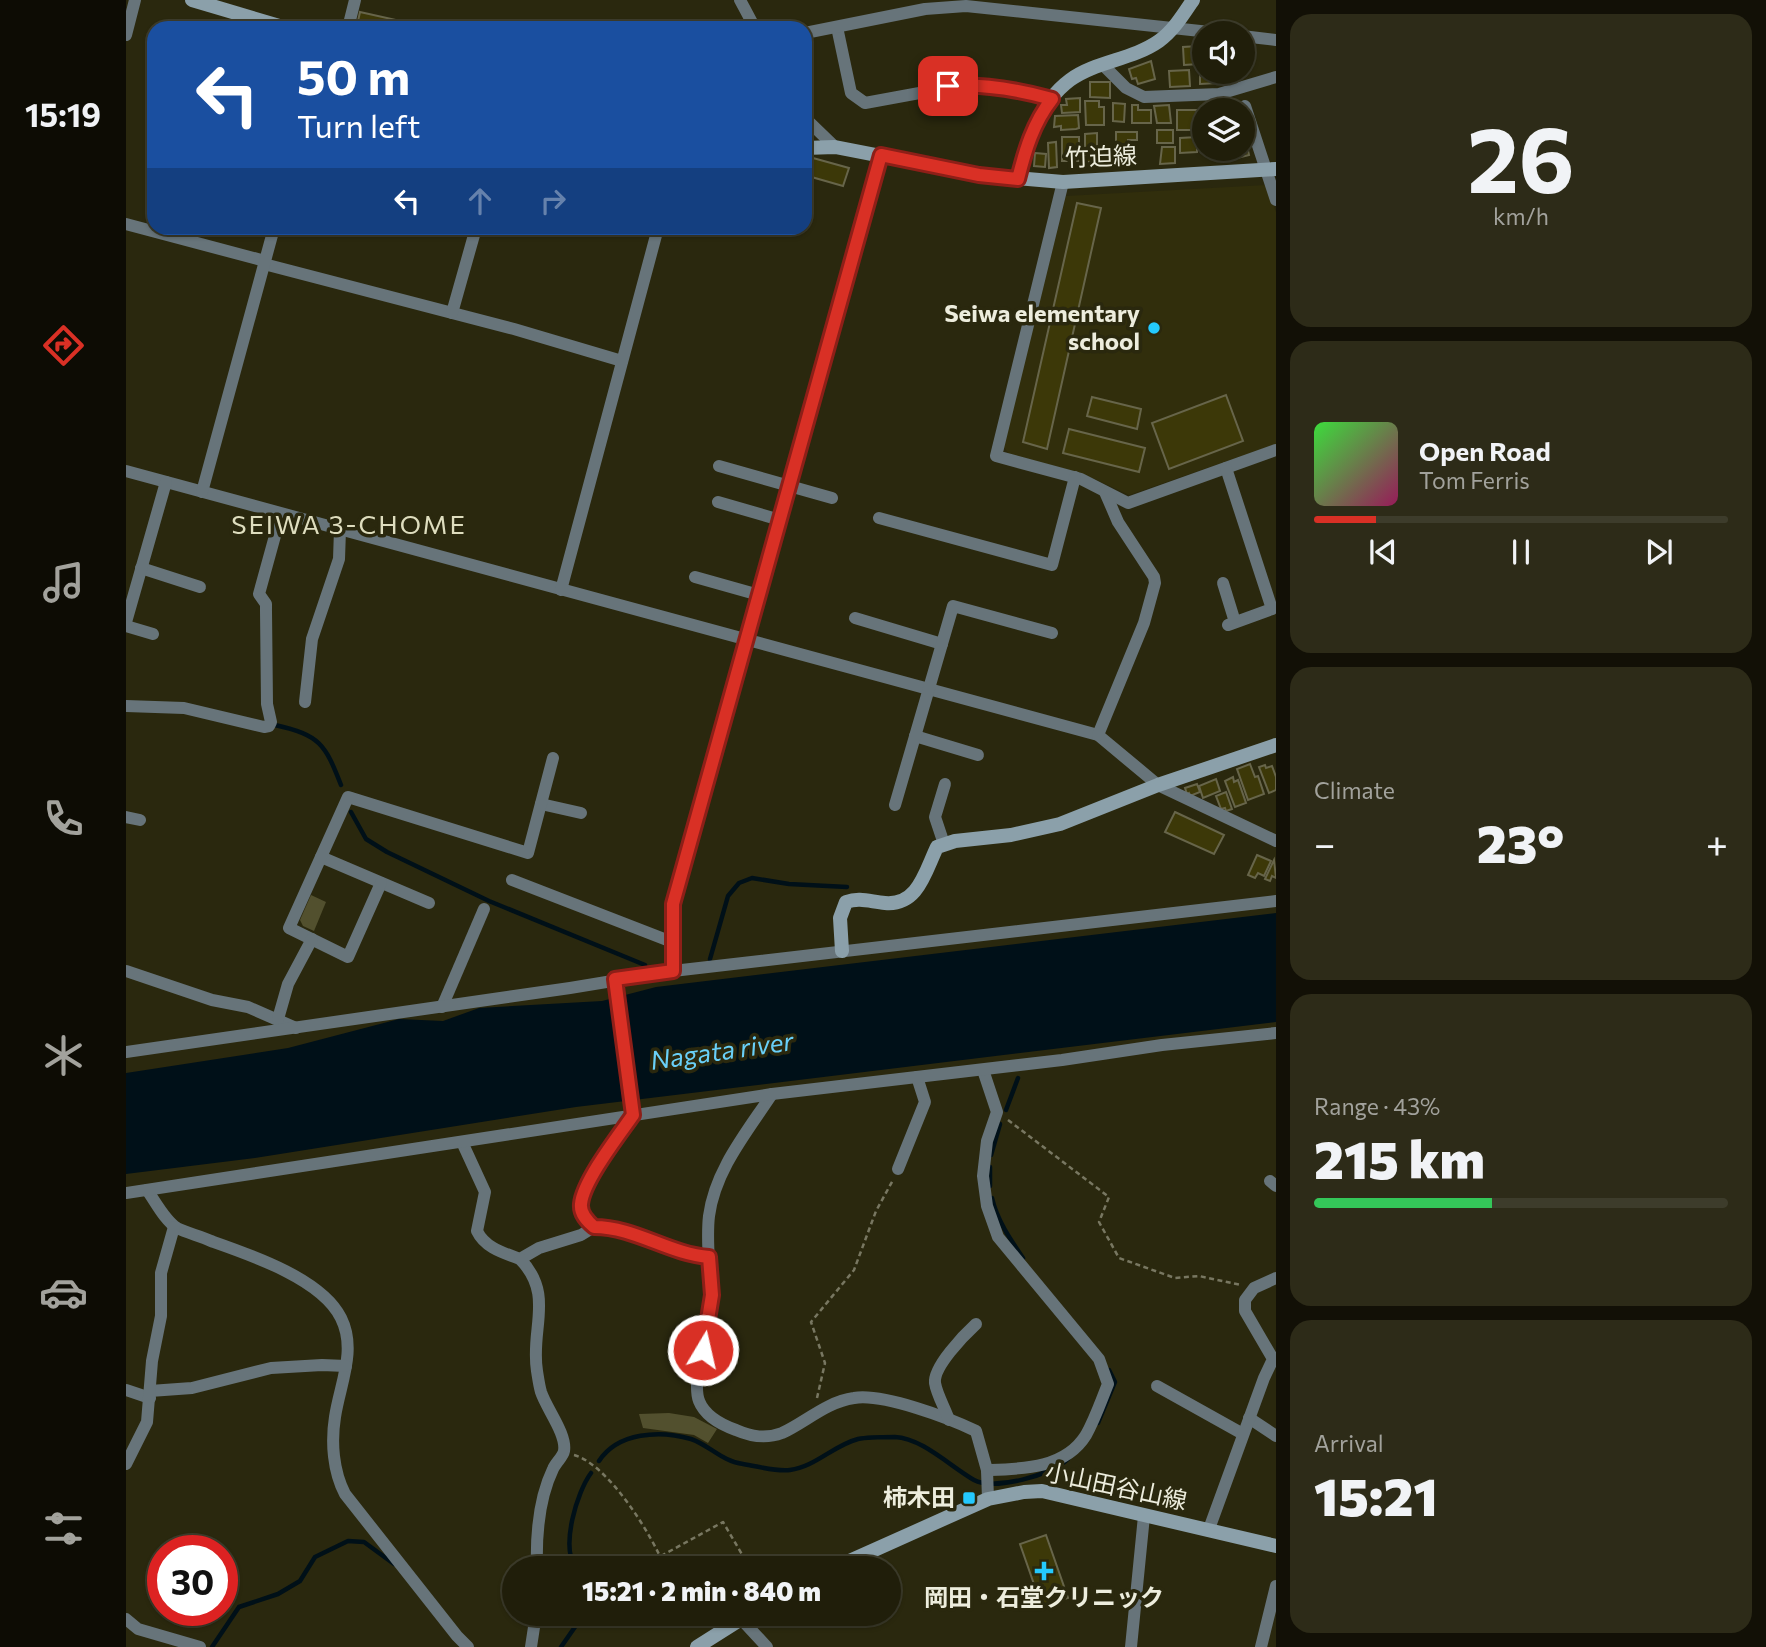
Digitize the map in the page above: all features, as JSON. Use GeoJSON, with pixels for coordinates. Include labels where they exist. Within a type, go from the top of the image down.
{"type":"FeatureCollection","features":[{"type":"Feature","properties":{"kind":"street"},"geometry":{"type":"LineString","coordinates":[[126,35],[135,0]]}},
{"type":"Feature","properties":{"kind":"street"},"geometry":{"type":"LineString","coordinates":[[192,0],[262,21]]}},
{"type":"Feature","properties":{"kind":"street"},"geometry":{"type":"LineString","coordinates":[[350,21],[355,0]]}},
{"type":"Feature","properties":{"kind":"street"},"geometry":{"type":"LineString","coordinates":[[740,0],[751,21]]}},
{"type":"Feature","properties":{"kind":"street"},"geometry":{"type":"LineString","coordinates":[[1018,179],[1034,128],[1052,99],[1069,80],[1159,41],[1193,0]]}},
{"type":"Feature","properties":{"kind":"street"},"geometry":{"type":"LineString","coordinates":[[812,32],[939,8],[966,6],[1026,6],[1192,30]]}},
{"type":"Feature","properties":{"kind":"street"},"geometry":{"type":"LineString","coordinates":[[837,27],[851,93],[865,103],[963,85],[1052,99]]}},
{"type":"Feature","properties":{"kind":"street"},"geometry":{"type":"LineString","coordinates":[[1255,38],[1276,40]]}},
{"type":"Feature","properties":{"kind":"street"},"geometry":{"type":"LineString","coordinates":[[1102,65],[1126,88],[1144,97],[1219,94],[1275,73]]}},
{"type":"Feature","properties":{"kind":"street"},"geometry":{"type":"LineString","coordinates":[[812,125],[835,147]]}},
{"type":"Feature","properties":{"kind":"street"},"geometry":{"type":"LineString","coordinates":[[1255,131],[1271,170],[1276,200]]}},
{"type":"Feature","properties":{"kind":"street","name":"竹迫線"},"geometry":{"type":"LineString","coordinates":[[812,148],[835,147],[979,175],[1063,182],[1271,170]]}},
{"type":"Feature","properties":{"kind":"street"},"geometry":{"type":"LineString","coordinates":[[673,971],[673,904],[881,155]]}},
{"type":"Feature","properties":{"kind":"street"},"geometry":{"type":"LineString","coordinates":[[1063,182],[996,456],[1075,477],[1128,503],[1276,450]]}},
{"type":"Feature","properties":{"kind":"street"},"geometry":{"type":"LineString","coordinates":[[126,224],[147,230]]}},
{"type":"Feature","properties":{"kind":"street"},"geometry":{"type":"LineString","coordinates":[[165,235],[622,361]]}},
{"type":"Feature","properties":{"kind":"street"},"geometry":{"type":"LineString","coordinates":[[202,492],[272,235]]}},
{"type":"Feature","properties":{"kind":"street"},"geometry":{"type":"LineString","coordinates":[[452,313],[473,235]]}},
{"type":"Feature","properties":{"kind":"street"},"geometry":{"type":"LineString","coordinates":[[561,590],[656,235]]}},
{"type":"Feature","properties":{"kind":"street"},"geometry":{"type":"LineString","coordinates":[[719,466],[832,498]]}},
{"type":"Feature","properties":{"kind":"street"},"geometry":{"type":"LineString","coordinates":[[1223,583],[1231,624],[1272,609],[1226,468]]}},
{"type":"Feature","properties":{"kind":"street"},"geometry":{"type":"LineString","coordinates":[[126,471],[1098,735],[1158,785],[1276,841]]}},
{"type":"Feature","properties":{"kind":"street"},"geometry":{"type":"LineString","coordinates":[[879,518],[1052,565],[1075,477]]}},
{"type":"Feature","properties":{"kind":"street"},"geometry":{"type":"LineString","coordinates":[[153,634],[126,624],[166,482]]}},
{"type":"Feature","properties":{"kind":"street"},"geometry":{"type":"LineString","coordinates":[[1098,735],[1144,623],[1155,583],[1154,577],[1118,522],[1105,492]]}},
{"type":"Feature","properties":{"kind":"street"},"geometry":{"type":"LineString","coordinates":[[718,502],[780,520]]}},
{"type":"Feature","properties":{"kind":"street"},"geometry":{"type":"LineString","coordinates":[[126,706],[184,708],[269,726],[266,604],[259,594],[281,514]]}},
{"type":"Feature","properties":{"kind":"street"},"geometry":{"type":"LineString","coordinates":[[305,702],[312,639],[339,559],[340,530]]}},
{"type":"Feature","properties":{"kind":"street"},"geometry":{"type":"LineString","coordinates":[[141,568],[200,587]]}},
{"type":"Feature","properties":{"kind":"street"},"geometry":{"type":"LineString","coordinates":[[695,577],[759,595]]}},
{"type":"Feature","properties":{"kind":"street"},"geometry":{"type":"LineString","coordinates":[[895,805],[953,606],[1052,633]]}},
{"type":"Feature","properties":{"kind":"street"},"geometry":{"type":"LineString","coordinates":[[855,618],[942,644]]}},
{"type":"Feature","properties":{"kind":"street"},"geometry":{"type":"LineString","coordinates":[[915,736],[978,755]]}},
{"type":"Feature","properties":{"kind":"street"},"geometry":{"type":"LineString","coordinates":[[842,951],[840,918],[846,902],[865,899],[886,904],[906,901],[915,892],[937,847],[1060,824],[1158,785],[1276,744]]}},
{"type":"Feature","properties":{"kind":"street"},"geometry":{"type":"LineString","coordinates":[[381,883],[348,957],[289,928],[348,797],[528,853],[553,758]]}},
{"type":"Feature","properties":{"kind":"street"},"geometry":{"type":"LineString","coordinates":[[944,784],[934,817],[944,844]]}},
{"type":"Feature","properties":{"kind":"street"},"geometry":{"type":"LineString","coordinates":[[541,804],[581,813]]}},
{"type":"Feature","properties":{"kind":"street"},"geometry":{"type":"LineString","coordinates":[[126,817],[140,820]]}},
{"type":"Feature","properties":{"kind":"street"},"geometry":{"type":"LineString","coordinates":[[321,857],[429,903]]}},
{"type":"Feature","properties":{"kind":"street"},"geometry":{"type":"LineString","coordinates":[[512,880],[672,942]]}},
{"type":"Feature","properties":{"kind":"street"},"geometry":{"type":"LineString","coordinates":[[126,1052],[673,971],[1276,901]]}},
{"type":"Feature","properties":{"kind":"street"},"geometry":{"type":"LineString","coordinates":[[442,1007],[484,909]]}},
{"type":"Feature","properties":{"kind":"street"},"geometry":{"type":"LineString","coordinates":[[278,1019],[288,984],[312,939]]}},
{"type":"Feature","properties":{"kind":"street"},"geometry":{"type":"LineString","coordinates":[[126,971],[212,1000],[248,1007],[296,1028]]}},
{"type":"Feature","properties":{"kind":"street"},"geometry":{"type":"LineString","coordinates":[[594,1227],[581,1206],[584,1192],[633,1115],[615,979]]}},
{"type":"Feature","properties":{"kind":"street"},"geometry":{"type":"LineString","coordinates":[[126,1193],[772,1094],[1276,1033]]}},
{"type":"Feature","properties":{"kind":"street"},"geometry":{"type":"LineString","coordinates":[[983,1070],[996,1112],[987,1141],[983,1176],[987,1206],[998,1237],[1099,1359],[1108,1384],[1085,1436],[1069,1452],[1054,1462],[1019,1469],[987,1471]]}},
{"type":"Feature","properties":{"kind":"street"},"geometry":{"type":"LineString","coordinates":[[898,1169],[925,1102],[917,1077]]}},
{"type":"Feature","properties":{"kind":"street"},"geometry":{"type":"LineString","coordinates":[[772,1094],[723,1168],[714,1192],[709,1215],[712,1295],[698,1377],[698,1399],[702,1407],[717,1421],[730,1428],[761,1437],[785,1431],[829,1406],[853,1398],[876,1397],[976,1431],[987,1471],[988,1495]]}},
{"type":"Feature","properties":{"kind":"street"},"geometry":{"type":"LineString","coordinates":[[462,1142],[485,1192],[477,1231],[480,1237],[499,1251],[520,1259],[532,1271],[541,1302],[536,1362],[541,1391],[564,1441],[564,1453],[553,1469],[541,1505],[536,1556]]}},
{"type":"Feature","properties":{"kind":"street"},"geometry":{"type":"LineString","coordinates":[[147,1190],[174,1227],[242,1252],[316,1290],[331,1301],[347,1333],[349,1350],[335,1418],[333,1444],[337,1479],[352,1504],[468,1647]]}},
{"type":"Feature","properties":{"kind":"street"},"geometry":{"type":"LineString","coordinates":[[126,1464],[147,1422],[161,1316],[161,1273],[174,1227]]}},
{"type":"Feature","properties":{"kind":"street"},"geometry":{"type":"LineString","coordinates":[[520,1259],[538,1248],[581,1235],[594,1227],[613,1227],[689,1255],[709,1257]]}},
{"type":"Feature","properties":{"kind":"street"},"geometry":{"type":"LineString","coordinates":[[1209,1529],[1249,1418],[1274,1359],[1245,1311],[1245,1300],[1254,1288],[1276,1278]]}},
{"type":"Feature","properties":{"kind":"street"},"geometry":{"type":"LineString","coordinates":[[949,1420],[935,1381],[937,1372],[957,1343],[976,1324]]}},
{"type":"Feature","properties":{"kind":"street"},"geometry":{"type":"LineString","coordinates":[[126,1390],[150,1394],[192,1388],[271,1368],[345,1366]]}},
{"type":"Feature","properties":{"kind":"street"},"geometry":{"type":"LineString","coordinates":[[1157,1386],[1244,1434]]}},
{"type":"Feature","properties":{"kind":"street"},"geometry":{"type":"LineString","coordinates":[[1249,1418],[1276,1436]]}},
{"type":"Feature","properties":{"kind":"street","name":"小山田谷山線"},"geometry":{"type":"LineString","coordinates":[[859,1556],[988,1495],[1042,1491],[1276,1546]]}},
{"type":"Feature","properties":{"kind":"street"},"geometry":{"type":"LineString","coordinates":[[1131,1647],[1144,1516]]}},
{"type":"Feature","properties":{"kind":"street"},"geometry":{"type":"LineString","coordinates":[[1261,1647],[1276,1586]]}},
{"type":"Feature","properties":{"kind":"street"},"geometry":{"type":"LineString","coordinates":[[126,1619],[138,1629],[200,1647]]}},
{"type":"Feature","properties":{"kind":"street"},"geometry":{"type":"LineString","coordinates":[[531,1647],[534,1626]]}},
{"type":"Feature","properties":{"kind":"street"},"geometry":{"type":"LineString","coordinates":[[708,1644],[732,1626]]}},
{"type":"Feature","properties":{"kind":"street"},"geometry":{"type":"LineString","coordinates":[[752,1626],[767,1647]]}},
{"type":"Feature","properties":{"kind":"path"},"geometry":{"type":"LineString","coordinates":[[996,1112],[1109,1197],[1098,1222],[1119,1258],[1175,1278],[1199,1276],[1254,1288]]}},
{"type":"Feature","properties":{"kind":"path"},"geometry":{"type":"LineString","coordinates":[[813,1415],[825,1363],[811,1322],[854,1270],[876,1211],[898,1169]]}},
{"type":"Feature","properties":{"kind":"path"},"geometry":{"type":"LineString","coordinates":[[564,1453],[583,1458],[601,1471],[634,1510],[661,1556],[723,1522],[743,1556]]}},
{"type":"Feature","properties":{"kind":"shaded area","name":"Seiwa elementary school"},"geometry":{"type":"Polygon","coordinates":[[[1266,185],[1276,212],[1276,444],[1129,495],[1084,474],[1009,454],[1003,446],[1066,196],[1266,185]]]}},
{"type":"Feature","properties":{"kind":"shaded area"},"geometry":{"type":"Polygon","coordinates":[[[311,895],[326,902],[314,931],[303,926],[300,920],[311,895]]]}},
{"type":"Feature","properties":{"kind":"shaded area"},"geometry":{"type":"Polygon","coordinates":[[[669,1413],[694,1417],[717,1429],[708,1443],[694,1435],[643,1428],[639,1414],[669,1413]]]}},
{"type":"Feature","properties":{"kind":"water","name":"Nagata river"},"geometry":{"type":"Polygon","coordinates":[[[1276,913],[1276,1022],[576,1107],[255,1158],[126,1174],[126,1073],[288,1048],[399,1019],[443,1021],[479,1008],[602,1001],[656,987],[1276,913]]]}},
{"type":"Feature","properties":{"kind":"building"},"geometry":{"type":"Polygon","coordinates":[[[360,12],[396,20],[396,21],[358,21],[360,12]]]}},
{"type":"Feature","properties":{"kind":"building"},"geometry":{"type":"Polygon","coordinates":[[[1192,46],[1192,64],[1184,65],[1183,47],[1192,46]]]}},
{"type":"Feature","properties":{"kind":"building"},"geometry":{"type":"Polygon","coordinates":[[[1151,61],[1155,79],[1138,84],[1136,78],[1132,79],[1129,69],[1151,61]]]}},
{"type":"Feature","properties":{"kind":"building"},"geometry":{"type":"Polygon","coordinates":[[[1189,70],[1190,86],[1170,87],[1169,71],[1189,70]]]}},
{"type":"Feature","properties":{"kind":"building"},"geometry":{"type":"Polygon","coordinates":[[[1090,82],[1110,82],[1110,98],[1090,97],[1090,82]]]}},
{"type":"Feature","properties":{"kind":"building"},"geometry":{"type":"Polygon","coordinates":[[[1080,98],[1080,112],[1062,113],[1061,105],[1067,105],[1066,99],[1080,98]]]}},
{"type":"Feature","properties":{"kind":"building"},"geometry":{"type":"Polygon","coordinates":[[[1085,101],[1099,101],[1099,107],[1104,107],[1104,125],[1086,125],[1085,101]]]}},
{"type":"Feature","properties":{"kind":"building"},"geometry":{"type":"Polygon","coordinates":[[[1113,103],[1125,104],[1124,122],[1113,121],[1113,103]]]}},
{"type":"Feature","properties":{"kind":"building"},"geometry":{"type":"Polygon","coordinates":[[[1132,105],[1138,105],[1138,110],[1151,110],[1151,123],[1132,123],[1132,105]]]}},
{"type":"Feature","properties":{"kind":"building"},"geometry":{"type":"Polygon","coordinates":[[[1169,105],[1171,123],[1157,123],[1154,106],[1169,105]]]}},
{"type":"Feature","properties":{"kind":"building"},"geometry":{"type":"Polygon","coordinates":[[[1177,110],[1192,110],[1192,130],[1177,130],[1177,110]]]}},
{"type":"Feature","properties":{"kind":"building"},"geometry":{"type":"Polygon","coordinates":[[[1078,115],[1079,128],[1061,130],[1061,126],[1054,127],[1055,116],[1078,115]]]}},
{"type":"Feature","properties":{"kind":"building"},"geometry":{"type":"Polygon","coordinates":[[[1157,130],[1173,130],[1173,143],[1157,143],[1157,130]]]}},
{"type":"Feature","properties":{"kind":"building"},"geometry":{"type":"Polygon","coordinates":[[[1116,132],[1137,132],[1137,140],[1128,140],[1128,146],[1116,146],[1116,132]]]}},
{"type":"Feature","properties":{"kind":"building"},"geometry":{"type":"Polygon","coordinates":[[[1097,133],[1097,162],[1085,162],[1085,134],[1097,133]]]}},
{"type":"Feature","properties":{"kind":"building"},"geometry":{"type":"Polygon","coordinates":[[[1062,137],[1079,137],[1079,161],[1062,161],[1062,137]]]}},
{"type":"Feature","properties":{"kind":"building"},"geometry":{"type":"Polygon","coordinates":[[[1192,137],[1192,152],[1180,153],[1180,138],[1192,137]]]}},
{"type":"Feature","properties":{"kind":"building"},"geometry":{"type":"Polygon","coordinates":[[[1056,142],[1057,167],[1049,168],[1048,143],[1056,142]]]}},
{"type":"Feature","properties":{"kind":"building"},"geometry":{"type":"Polygon","coordinates":[[[1162,147],[1175,147],[1175,163],[1160,164],[1162,147]]]}},
{"type":"Feature","properties":{"kind":"building"},"geometry":{"type":"Polygon","coordinates":[[[1035,153],[1046,154],[1045,167],[1034,166],[1035,153]]]}},
{"type":"Feature","properties":{"kind":"building"},"geometry":{"type":"Polygon","coordinates":[[[813,158],[849,168],[843,186],[812,177],[813,158]]]}},
{"type":"Feature","properties":{"kind":"building"},"geometry":{"type":"Polygon","coordinates":[[[1077,203],[1101,208],[1047,449],[1023,442],[1077,203]]]}},
{"type":"Feature","properties":{"kind":"building"},"geometry":{"type":"Polygon","coordinates":[[[1226,395],[1243,441],[1169,469],[1152,423],[1226,395]]]}},
{"type":"Feature","properties":{"kind":"building"},"geometry":{"type":"Polygon","coordinates":[[[1092,397],[1141,409],[1137,429],[1087,416],[1092,397]]]}},
{"type":"Feature","properties":{"kind":"building"},"geometry":{"type":"Polygon","coordinates":[[[1069,429],[1145,448],[1139,472],[1063,453],[1069,429]]]}},
{"type":"Feature","properties":{"kind":"building"},"geometry":{"type":"Polygon","coordinates":[[[1250,764],[1255,777],[1258,776],[1264,794],[1248,800],[1237,769],[1250,764]]]}},
{"type":"Feature","properties":{"kind":"building"},"geometry":{"type":"Polygon","coordinates":[[[1265,765],[1266,768],[1272,766],[1276,777],[1276,790],[1269,793],[1259,767],[1265,765]]]}},
{"type":"Feature","properties":{"kind":"building"},"geometry":{"type":"Polygon","coordinates":[[[1233,777],[1234,782],[1238,780],[1246,803],[1235,807],[1225,781],[1233,777]]]}},
{"type":"Feature","properties":{"kind":"building"},"geometry":{"type":"Polygon","coordinates":[[[1216,779],[1220,791],[1203,798],[1199,786],[1216,779]]]}},
{"type":"Feature","properties":{"kind":"building"},"geometry":{"type":"Polygon","coordinates":[[[1197,784],[1200,792],[1190,796],[1187,794],[1185,788],[1197,784]]]}},
{"type":"Feature","properties":{"kind":"building"},"geometry":{"type":"Polygon","coordinates":[[[1226,792],[1232,809],[1226,811],[1225,808],[1221,809],[1216,796],[1226,792]]]}},
{"type":"Feature","properties":{"kind":"building"},"geometry":{"type":"Polygon","coordinates":[[[1175,812],[1224,835],[1214,854],[1165,832],[1175,812]]]}},
{"type":"Feature","properties":{"kind":"building"},"geometry":{"type":"Polygon","coordinates":[[[1257,855],[1271,861],[1264,876],[1258,873],[1255,878],[1248,875],[1257,855]]]}},
{"type":"Feature","properties":{"kind":"building"},"geometry":{"type":"Polygon","coordinates":[[[1274,860],[1276,878],[1272,876],[1270,881],[1265,879],[1274,860]]]}},
{"type":"Feature","properties":{"kind":"building","name":"岡田・石堂クリニック"},"geometry":{"type":"Polygon","coordinates":[[[1046,1535],[1068,1598],[1042,1607],[1020,1544],[1046,1535]]]}},
{"type":"Feature","properties":{"kind":"waterway"},"geometry":{"type":"LineString","coordinates":[[275,725],[302,733],[319,743],[341,785]]}},
{"type":"Feature","properties":{"kind":"waterway"},"geometry":{"type":"LineString","coordinates":[[351,812],[366,839],[387,852],[489,901],[645,965]]}},
{"type":"Feature","properties":{"kind":"waterway"},"geometry":{"type":"LineString","coordinates":[[710,959],[728,896],[739,883],[752,878],[789,884],[847,887]]}},
{"type":"Feature","properties":{"kind":"waterway"},"geometry":{"type":"LineString","coordinates":[[1006,1110],[1018,1078]]}},
{"type":"Feature","properties":{"kind":"waterway"},"geometry":{"type":"LineString","coordinates":[[991,1155],[1000,1124]]}},
{"type":"Feature","properties":{"kind":"waterway"},"geometry":{"type":"LineString","coordinates":[[990,1167],[990,1186]]}},
{"type":"Feature","properties":{"kind":"waterway"},"geometry":{"type":"LineString","coordinates":[[992,1198],[1001,1222],[1023,1258]]}},
{"type":"Feature","properties":{"kind":"waterway"},"geometry":{"type":"LineString","coordinates":[[1098,1423],[1115,1382],[1109,1370]]}},
{"type":"Feature","properties":{"kind":"waterway"},"geometry":{"type":"LineString","coordinates":[[599,1461],[617,1444],[653,1434],[691,1439],[736,1463],[773,1470],[808,1465],[858,1439],[895,1437],[916,1442],[974,1480],[995,1484],[1036,1476],[1068,1459]]}},
{"type":"Feature","properties":{"kind":"waterway"},"geometry":{"type":"LineString","coordinates":[[571,1556],[572,1520],[580,1493],[591,1473]]}},
{"type":"Feature","properties":{"kind":"waterway"},"geometry":{"type":"LineString","coordinates":[[212,1647],[239,1607],[278,1594],[300,1581],[315,1557],[348,1541],[364,1542],[394,1564]]}},
{"type":"Feature","properties":{"kind":"waterway"},"geometry":{"type":"LineString","coordinates":[[561,1647],[576,1626]]}},
{"type":"Feature","properties":{"kind":"place","name":"Seiwa elementary school"},"geometry":{"type":"Point","coordinates":[1154,328]}},
{"type":"Feature","properties":{"kind":"place","name":"柿木田"},"geometry":{"type":"Point","coordinates":[969,1498]}},
{"type":"Feature","properties":{"kind":"place","name":"岡田・石堂クリニック"},"geometry":{"type":"Point","coordinates":[1044,1571]}},
{"type":"Feature","properties":{"kind":"district","name":"SEIWA 3-CHOME"},"geometry":{"type":"Point","coordinates":[349,525]}},
{"type":"Feature","properties":{"kind":"route"},"geometry":{"type":"LineString","coordinates":[[703,1350],[712,1295],[709,1257],[689,1255],[613,1227],[594,1227],[587,1221],[581,1206],[584,1192],[633,1115],[615,979],[673,971],[673,904],[881,155],[979,175],[1018,179],[1034,128],[1052,99],[963,85],[948,86]]}}]}
